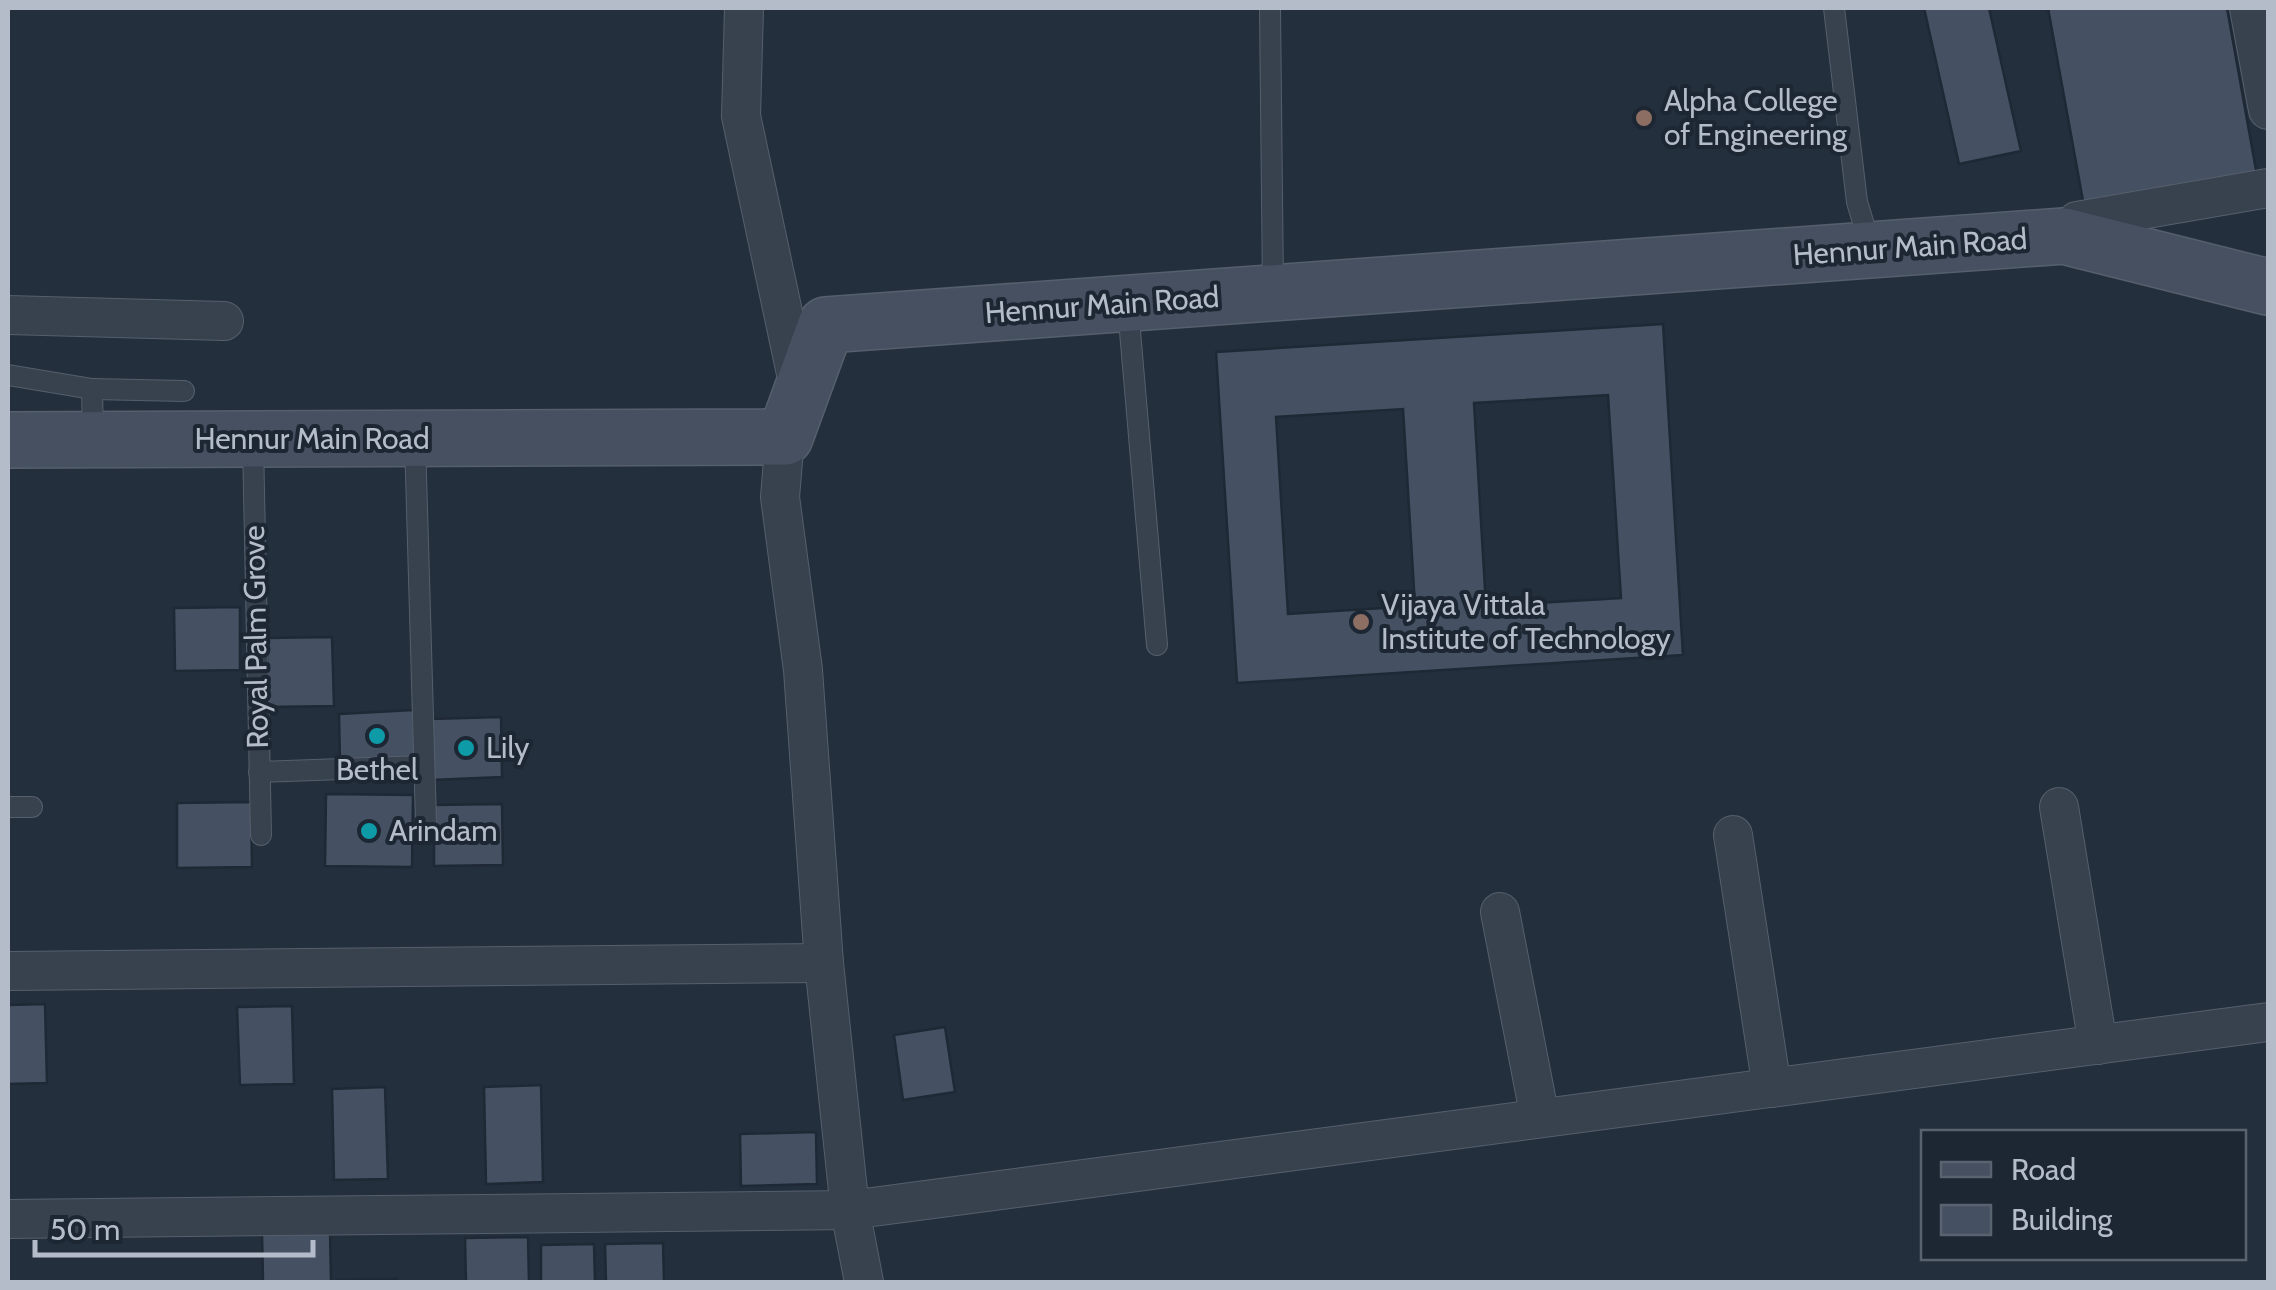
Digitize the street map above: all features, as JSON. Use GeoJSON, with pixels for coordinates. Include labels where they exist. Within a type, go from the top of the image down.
{"type":"FeatureCollection","features":[{"type":"Feature","properties":{"kind":"main road","name":"Hennur Main Road"},"geometry":{"type":"LineString","coordinates":[[8,440],[92,414],[253,439],[415,438],[792,416],[826,325],[2064,236],[2268,287]]}},
{"type":"Feature","properties":{"kind":"street"},"geometry":{"type":"LineString","coordinates":[[744,8],[742,116],[792,416],[780,497],[802,670],[824,963],[850,1210],[864,1282]]}},
{"type":"Feature","properties":{"kind":"street"},"geometry":{"type":"LineString","coordinates":[[2249,8],[2268,110]]}},
{"type":"Feature","properties":{"kind":"street"},"geometry":{"type":"LineString","coordinates":[[2064,236],[2077,222],[2268,188]]}},
{"type":"Feature","properties":{"kind":"street"},"geometry":{"type":"LineString","coordinates":[[8,315],[224,322]]}},
{"type":"Feature","properties":{"kind":"street"},"geometry":{"type":"LineString","coordinates":[[2060,807],[2098,1045]]}},
{"type":"Feature","properties":{"kind":"street"},"geometry":{"type":"LineString","coordinates":[[1733,836],[1772,1088]]}},
{"type":"Feature","properties":{"kind":"street"},"geometry":{"type":"LineString","coordinates":[[1500,912],[1540,1118]]}},
{"type":"Feature","properties":{"kind":"street"},"geometry":{"type":"LineString","coordinates":[[8,971],[824,963]]}},
{"type":"Feature","properties":{"kind":"street"},"geometry":{"type":"LineString","coordinates":[[8,1219],[850,1210],[2268,1022]]}},
{"type":"Feature","properties":{"kind":"lane"},"geometry":{"type":"LineString","coordinates":[[1270,8],[1274,292]]}},
{"type":"Feature","properties":{"kind":"lane"},"geometry":{"type":"LineString","coordinates":[[1834,8],[1856,202],[1872,250]]}},
{"type":"Feature","properties":{"kind":"lane"},"geometry":{"type":"LineString","coordinates":[[1128,303],[1156,644]]}},
{"type":"Feature","properties":{"kind":"lane"},"geometry":{"type":"LineString","coordinates":[[8,375],[92,414],[184,391]]}},
{"type":"Feature","properties":{"kind":"lane"},"geometry":{"type":"LineString","coordinates":[[415,438],[426,822]]}},
{"type":"Feature","properties":{"kind":"lane","name":"Royal Palm Grove"},"geometry":{"type":"LineString","coordinates":[[253,439],[261,835]]}},
{"type":"Feature","properties":{"kind":"lane"},"geometry":{"type":"LineString","coordinates":[[259,772],[424,766]]}},
{"type":"Feature","properties":{"kind":"lane"},"geometry":{"type":"LineString","coordinates":[[8,807],[32,807]]}},
{"type":"Feature","properties":{"kind":"building"},"geometry":{"type":"Polygon","coordinates":[[[1924,8],[1989,8],[2021,151],[1959,164],[1924,8]]]}},
{"type":"Feature","properties":{"kind":"building"},"geometry":{"type":"Polygon","coordinates":[[[2048,8],[2227,8],[2258,181],[2085,212],[2048,8]]]}},
{"type":"Feature","properties":{"kind":"building"},"geometry":{"type":"Polygon","coordinates":[[[1663,324],[1683,655],[1237,683],[1216,352],[1663,324]],[[1608,395],[1474,403],[1486,606],[1621,598],[1608,395]],[[1403,409],[1276,417],[1288,614],[1415,606],[1403,409]]]}},
{"type":"Feature","properties":{"kind":"building"},"geometry":{"type":"Polygon","coordinates":[[[240,607],[240,670],[175,671],[174,608],[240,607]]]}},
{"type":"Feature","properties":{"kind":"building"},"geometry":{"type":"Polygon","coordinates":[[[332,637],[334,706],[268,707],[267,638],[332,637]]]}},
{"type":"Feature","properties":{"kind":"building","name":"Bethel"},"geometry":{"type":"Polygon","coordinates":[[[413,710],[416,758],[340,761],[339,714],[413,710]]]}},
{"type":"Feature","properties":{"kind":"building","name":"Lily"},"geometry":{"type":"Polygon","coordinates":[[[501,717],[502,777],[431,780],[430,719],[501,717]]]}},
{"type":"Feature","properties":{"kind":"building","name":"Arindam"},"geometry":{"type":"Polygon","coordinates":[[[326,794],[413,795],[412,867],[325,866],[326,794]]]}},
{"type":"Feature","properties":{"kind":"building"},"geometry":{"type":"Polygon","coordinates":[[[251,802],[252,867],[177,868],[177,803],[251,802]]]}},
{"type":"Feature","properties":{"kind":"building"},"geometry":{"type":"Polygon","coordinates":[[[502,804],[503,865],[434,866],[434,805],[502,804]]]}},
{"type":"Feature","properties":{"kind":"building"},"geometry":{"type":"Polygon","coordinates":[[[45,1004],[47,1083],[8,1084],[8,1005],[45,1004]]]}},
{"type":"Feature","properties":{"kind":"building"},"geometry":{"type":"Polygon","coordinates":[[[292,1006],[294,1084],[240,1085],[237,1007],[292,1006]]]}},
{"type":"Feature","properties":{"kind":"building"},"geometry":{"type":"Polygon","coordinates":[[[945,1027],[955,1092],[903,1100],[894,1035],[945,1027]]]}},
{"type":"Feature","properties":{"kind":"building"},"geometry":{"type":"Polygon","coordinates":[[[541,1085],[543,1182],[486,1184],[484,1087],[541,1085]]]}},
{"type":"Feature","properties":{"kind":"building"},"geometry":{"type":"Polygon","coordinates":[[[385,1087],[388,1179],[334,1180],[332,1089],[385,1087]]]}},
{"type":"Feature","properties":{"kind":"building"},"geometry":{"type":"Polygon","coordinates":[[[816,1132],[817,1184],[741,1186],[740,1134],[816,1132]]]}},
{"type":"Feature","properties":{"kind":"building"},"geometry":{"type":"Polygon","coordinates":[[[330,1231],[331,1282],[263,1282],[262,1233],[330,1231]]]}},
{"type":"Feature","properties":{"kind":"building"},"geometry":{"type":"Polygon","coordinates":[[[528,1237],[529,1282],[466,1282],[465,1238],[528,1237]]]}},
{"type":"Feature","properties":{"kind":"building"},"geometry":{"type":"Polygon","coordinates":[[[663,1243],[664,1282],[606,1282],[605,1244],[663,1243]]]}},
{"type":"Feature","properties":{"kind":"building"},"geometry":{"type":"Polygon","coordinates":[[[594,1244],[595,1282],[541,1282],[541,1245],[594,1244]]]}},
{"type":"Feature","properties":{"kind":"building"},"geometry":{"type":"Polygon","coordinates":[[[336,1280],[397,1282],[336,1282],[336,1280]]]}},
{"type":"Feature","properties":{"kind":"place","name":"Alpha College of Engineering"},"geometry":{"type":"Point","coordinates":[1644,118]}},
{"type":"Feature","properties":{"kind":"place","name":"Vijaya Vittala Institute of Technology"},"geometry":{"type":"Point","coordinates":[1361,622]}},
{"type":"Feature","properties":{"kind":"place","name":"Bethel"},"geometry":{"type":"Point","coordinates":[377,736]}},
{"type":"Feature","properties":{"kind":"place","name":"Lily"},"geometry":{"type":"Point","coordinates":[466,748]}},
{"type":"Feature","properties":{"kind":"place","name":"Arindam"},"geometry":{"type":"Point","coordinates":[369,831]}}]}
